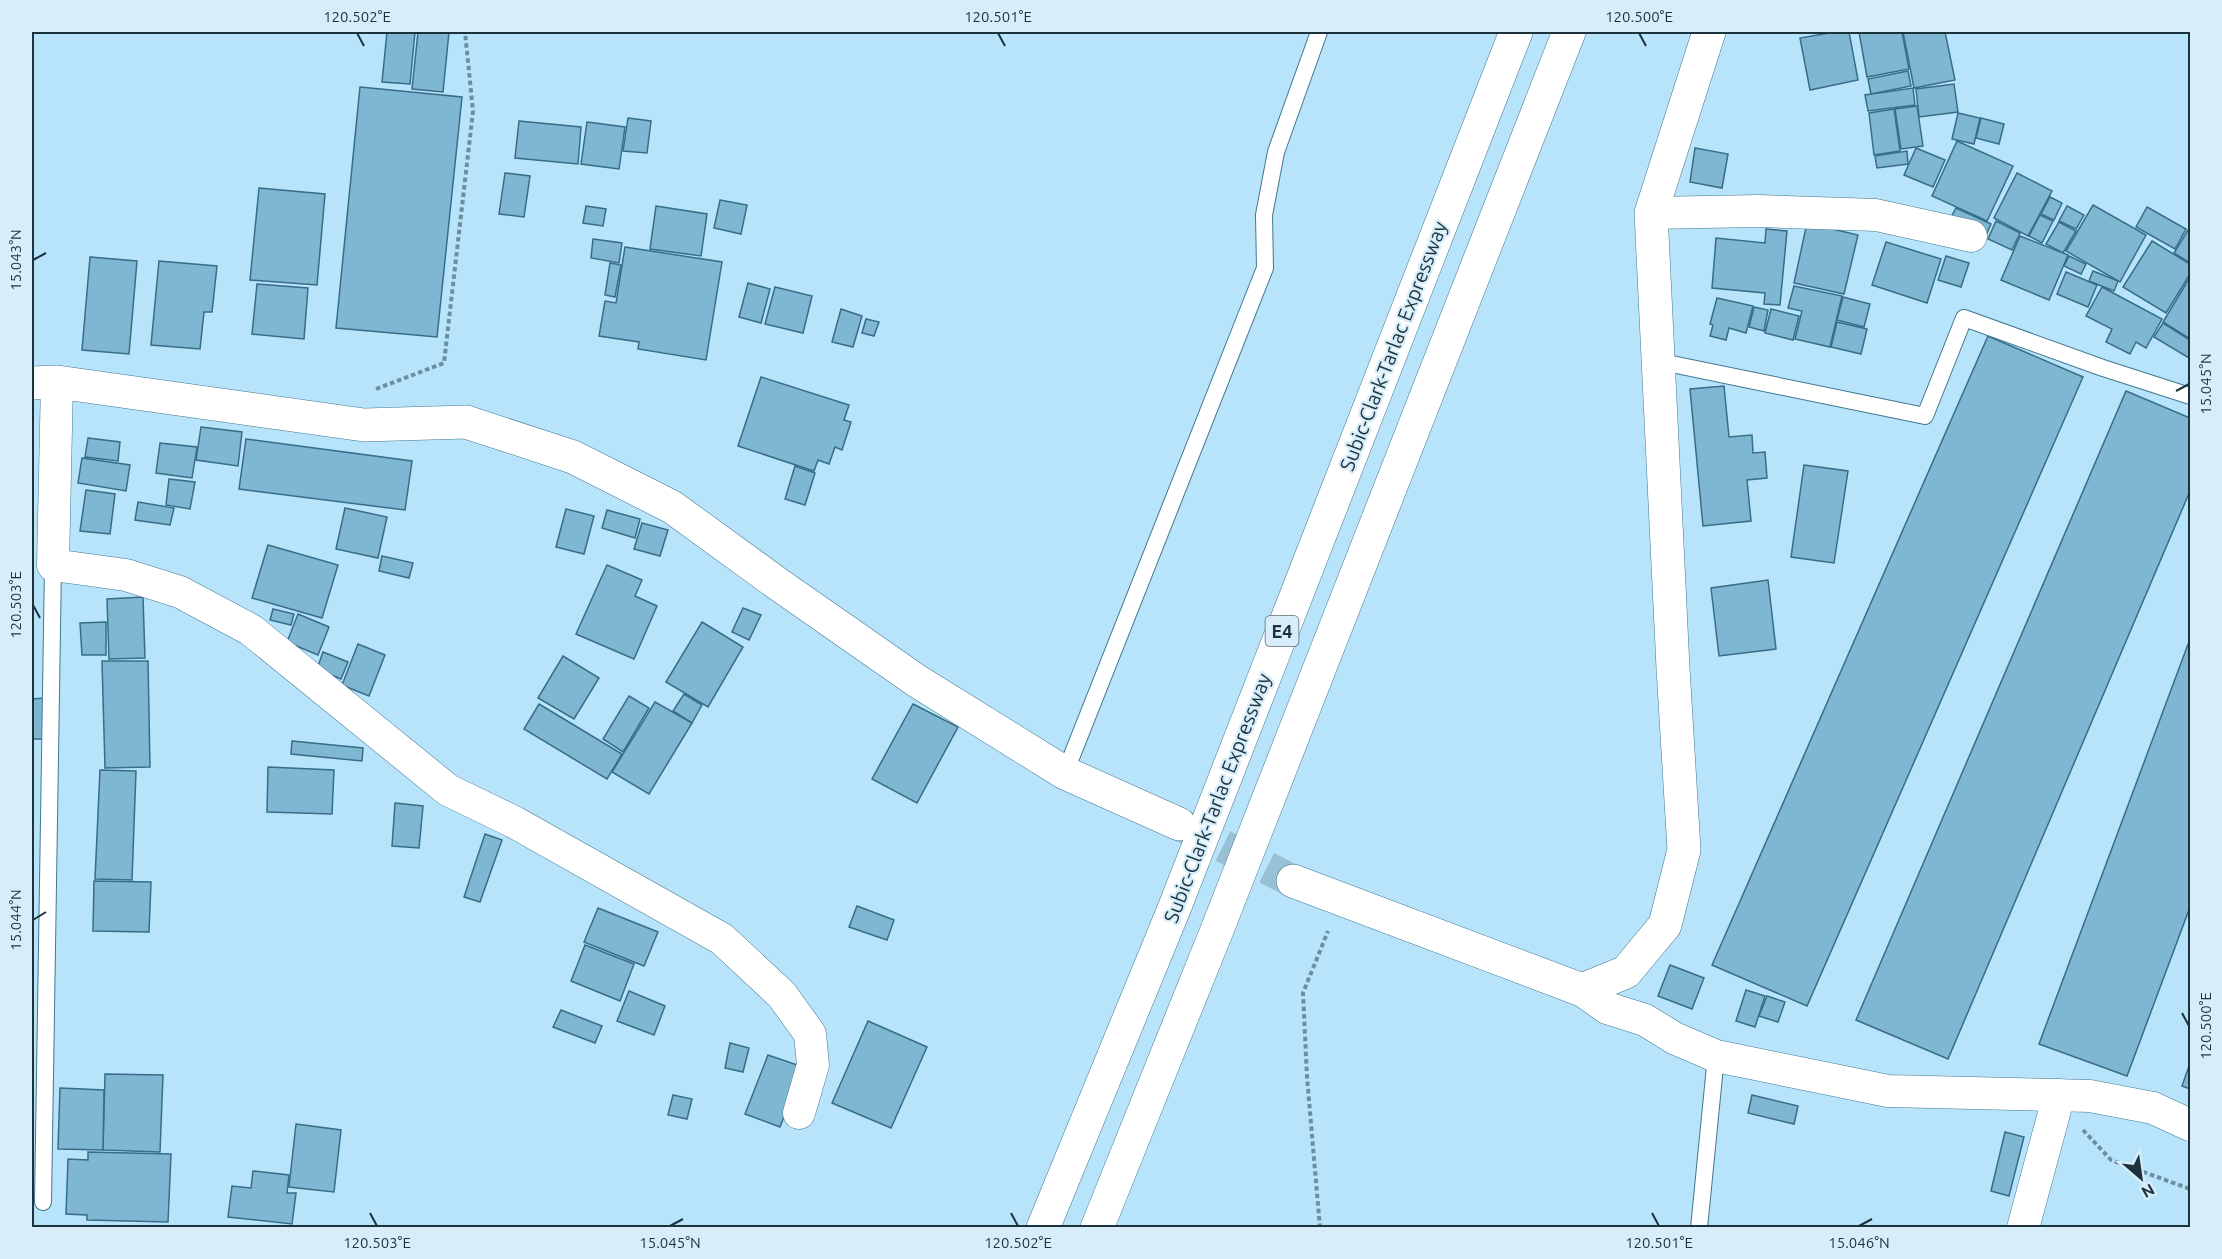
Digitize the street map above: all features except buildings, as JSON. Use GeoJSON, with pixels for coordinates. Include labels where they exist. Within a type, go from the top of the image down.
{"type":"FeatureCollection","features":[{"type":"Feature","properties":{"kind":"main road","name":"Subic-Clark-Tarlac Expressway"},"geometry":{"type":"LineString","coordinates":[[1043,1227],[1174,909],[1516,32]]}},
{"type":"Feature","properties":{"kind":"main road","name":"E4"},"geometry":{"type":"LineString","coordinates":[[1097,1227],[1217,930],[1569,32]]}},
{"type":"Feature","properties":{"kind":"main road"},"geometry":{"type":"LineString","coordinates":[[1293,881],[1582,990],[1626,972],[1665,925],[1684,850],[1651,213],[1709,32]]}},
{"type":"Feature","properties":{"kind":"main road"},"geometry":{"type":"LineString","coordinates":[[44,382],[364,425],[466,422],[573,457],[672,507],[917,681],[1065,773],[1179,824]]}},
{"type":"Feature","properties":{"kind":"street"},"geometry":{"type":"LineString","coordinates":[[1651,213],[1759,210],[1876,215],[1971,236]]}},
{"type":"Feature","properties":{"kind":"street"},"geometry":{"type":"LineString","coordinates":[[44,382],[54,565],[126,574],[180,592],[251,630],[448,790],[514,822],[722,939],[782,995],[810,1034],[813,1065],[799,1113]]}},
{"type":"Feature","properties":{"kind":"street"},"geometry":{"type":"LineString","coordinates":[[1582,990],[1607,1008],[1645,1020],[1674,1038],[1716,1056],[1888,1091],[2091,1096],[2153,1108],[2190,1125]]}},
{"type":"Feature","properties":{"kind":"street"},"geometry":{"type":"LineString","coordinates":[[2024,1227],[2059,1095]]}},
{"type":"Feature","properties":{"kind":"lane"},"geometry":{"type":"LineString","coordinates":[[1065,773],[1265,268],[1264,214],[1276,152],[1318,32]]}},
{"type":"Feature","properties":{"kind":"lane"},"geometry":{"type":"LineString","coordinates":[[1657,361],[1925,416],[1964,318],[2103,368],[2190,396]]}},
{"type":"Feature","properties":{"kind":"lane"},"geometry":{"type":"LineString","coordinates":[[43,1202],[54,565]]}},
{"type":"Feature","properties":{"kind":"lane"},"geometry":{"type":"LineString","coordinates":[[1699,1227],[1716,1056]]}},
{"type":"Feature","properties":{"kind":"path"},"geometry":{"type":"LineString","coordinates":[[364,425],[366,392],[444,363],[473,111],[465,32]]}},
{"type":"Feature","properties":{"kind":"path"},"geometry":{"type":"LineString","coordinates":[[1320,1227],[1307,1077],[1303,993],[1340,900]]}},
{"type":"Feature","properties":{"kind":"path"},"geometry":{"type":"LineString","coordinates":[[2059,1095],[2075,1122],[2111,1160],[2190,1189]]}},
{"type":"Feature","properties":{"kind":"tunnel"},"geometry":{"type":"LineString","coordinates":[[1179,824],[1293,881]]}}]}
